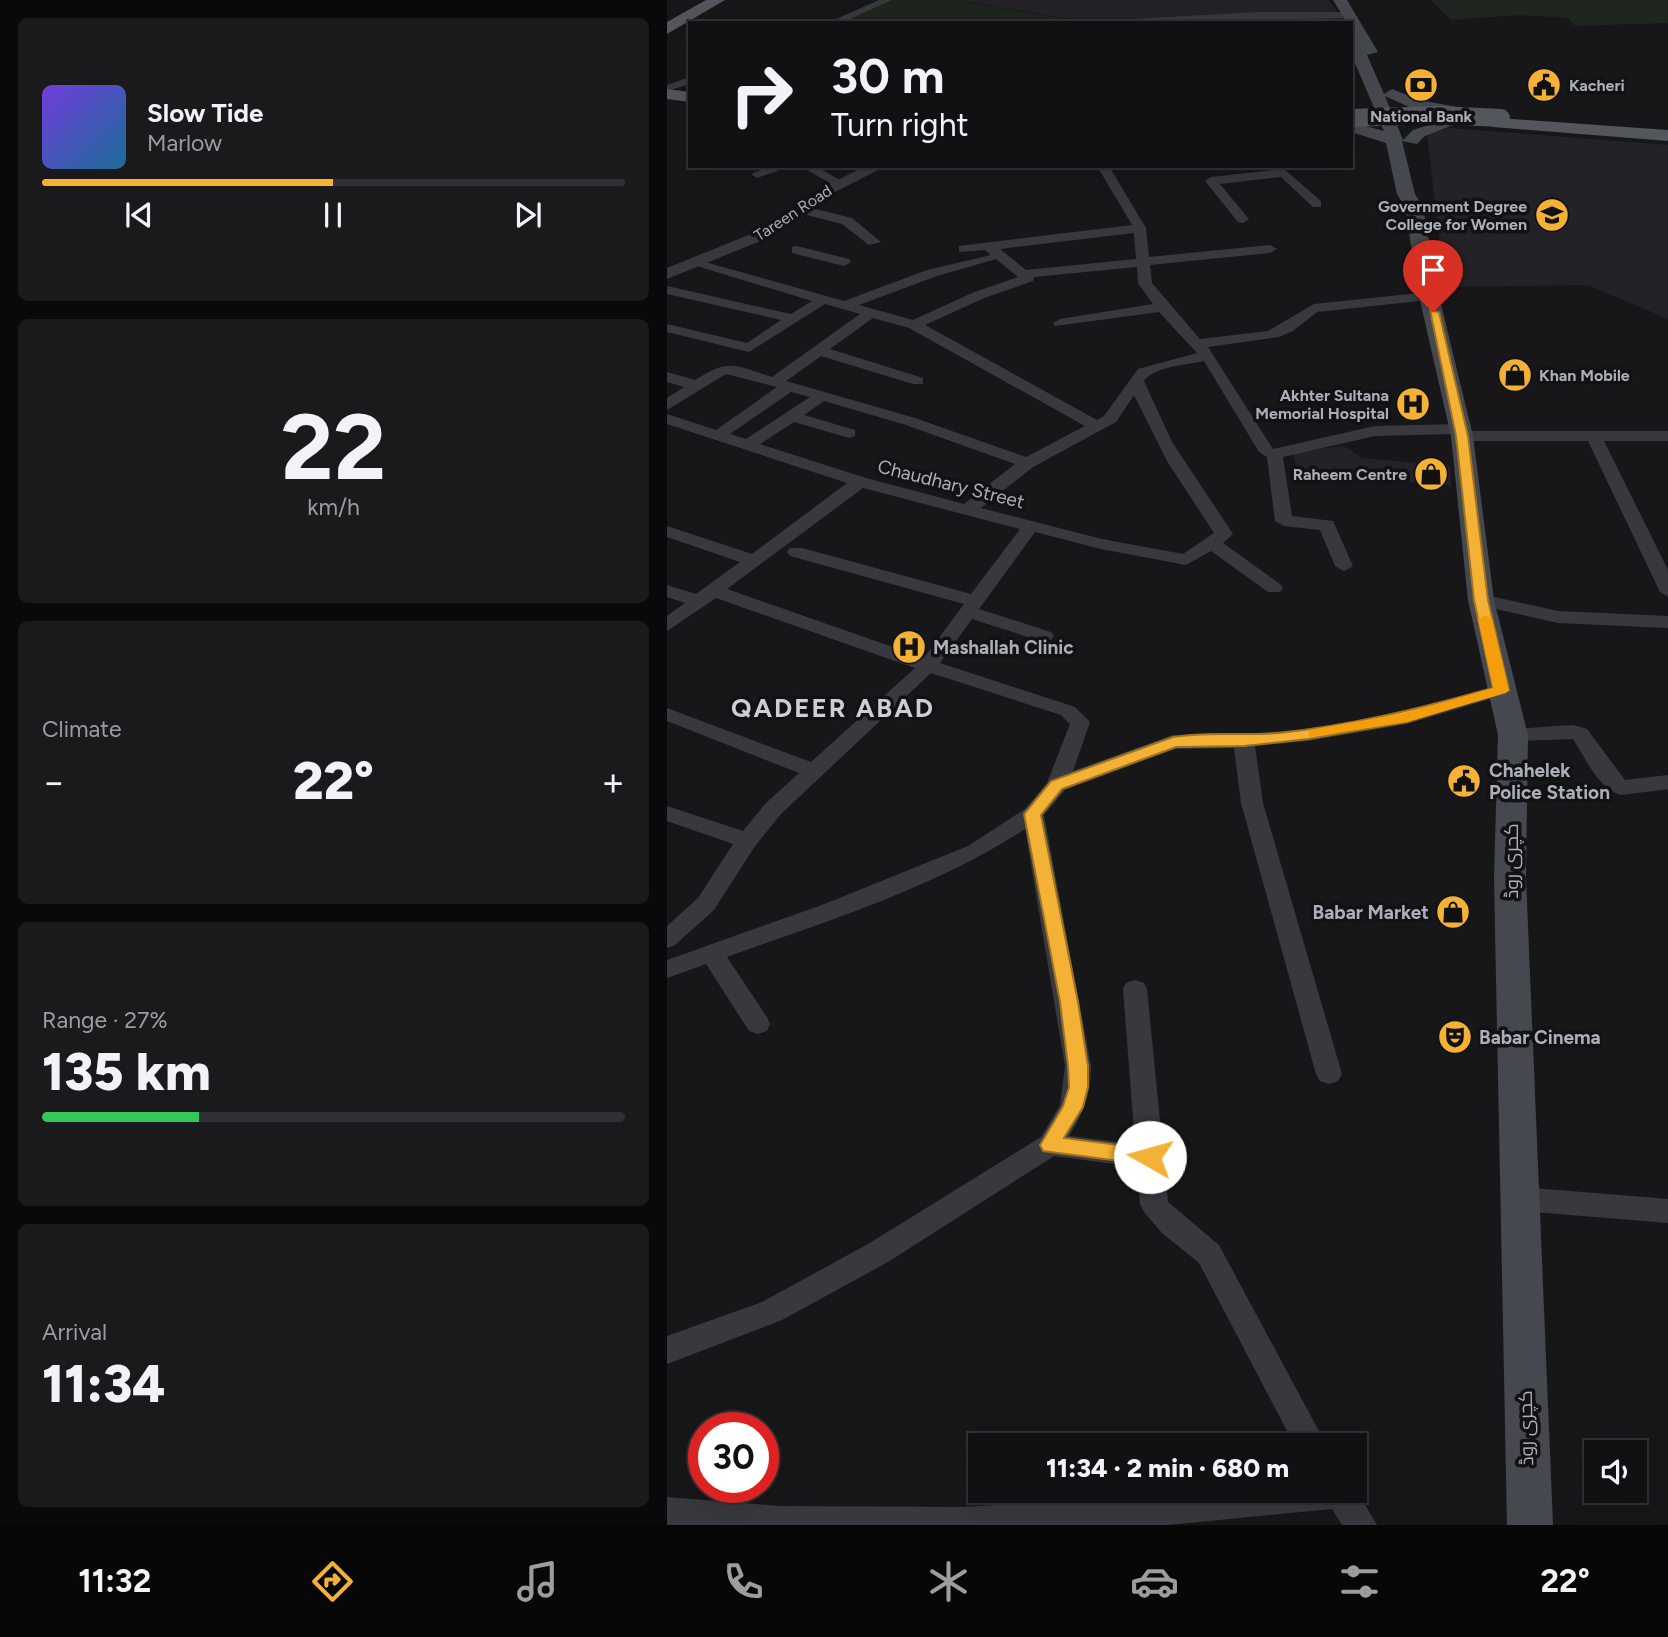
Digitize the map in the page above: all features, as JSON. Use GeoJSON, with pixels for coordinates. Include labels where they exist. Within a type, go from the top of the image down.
{"type":"FeatureCollection","features":[{"type":"Feature","properties":{"kind":"main road"},"geometry":{"type":"LineString","coordinates":[[667,13],[690,0]]}},
{"type":"Feature","properties":{"kind":"main road"},"geometry":{"type":"LineString","coordinates":[[667,24],[700,0]]}},
{"type":"Feature","properties":{"kind":"main road"},"geometry":{"type":"LineString","coordinates":[[667,24],[708,0]]}},
{"type":"Feature","properties":{"kind":"main road"},"geometry":{"type":"LineString","coordinates":[[667,24],[717,0]]}},
{"type":"Feature","properties":{"kind":"main road"},"geometry":{"type":"LineString","coordinates":[[1329,0],[1348,21]]}},
{"type":"Feature","properties":{"kind":"main road"},"geometry":{"type":"LineString","coordinates":[[1353,32],[1384,100]]}},
{"type":"Feature","properties":{"kind":"main road"},"geometry":{"type":"LineString","coordinates":[[1356,58],[1384,100]]}},
{"type":"Feature","properties":{"kind":"main road"},"geometry":{"type":"LineString","coordinates":[[667,88],[688,92]]}},
{"type":"Feature","properties":{"kind":"main road"},"geometry":{"type":"LineString","coordinates":[[667,94],[688,97]]}},
{"type":"Feature","properties":{"kind":"main road"},"geometry":{"type":"LineString","coordinates":[[1353,108],[1384,100],[1415,104],[1455,117],[1403,140],[1353,123]]}},
{"type":"Feature","properties":{"kind":"main road","name":"کچری روڈ"},"geometry":{"type":"LineString","coordinates":[[1384,100],[1402,109],[1403,140]]}},
{"type":"Feature","properties":{"kind":"main road","name":"کچری روڈ"},"geometry":{"type":"LineString","coordinates":[[1384,100],[1403,140],[1422,195],[1414,207],[1429,296],[1461,432],[1481,600],[1513,736],[1510,878],[1530,1525]]}},
{"type":"Feature","properties":{"kind":"main road"},"geometry":{"type":"LineString","coordinates":[[1353,122],[1462,120],[1668,133]]}},
{"type":"Feature","properties":{"kind":"street"},"geometry":{"type":"LineString","coordinates":[[1251,0],[1258,15]]}},
{"type":"Feature","properties":{"kind":"street"},"geometry":{"type":"LineString","coordinates":[[836,21],[882,1]]}},
{"type":"Feature","properties":{"kind":"street"},"geometry":{"type":"LineString","coordinates":[[1152,21],[1258,15],[1348,21]]}},
{"type":"Feature","properties":{"kind":"street"},"geometry":{"type":"LineString","coordinates":[[667,88],[688,81]]}},
{"type":"Feature","properties":{"kind":"street"},"geometry":{"type":"LineString","coordinates":[[757,174],[778,168]]}},
{"type":"Feature","properties":{"kind":"street"},"geometry":{"type":"LineString","coordinates":[[810,168],[839,183]]}},
{"type":"Feature","properties":{"kind":"street","name":"Tareen Road"},"geometry":{"type":"LineString","coordinates":[[667,274],[757,237],[803,210],[839,183],[874,168]]}},
{"type":"Feature","properties":{"kind":"street"},"geometry":{"type":"LineString","coordinates":[[1104,168],[1140,228],[1145,283],[1162,307],[1203,350],[1264,449],[1275,454],[1375,431],[1668,436]]}},
{"type":"Feature","properties":{"kind":"street"},"geometry":{"type":"LineString","coordinates":[[1236,168],[1244,177]]}},
{"type":"Feature","properties":{"kind":"street"},"geometry":{"type":"LineString","coordinates":[[1243,219],[1211,181],[1284,173],[1317,204]]}},
{"type":"Feature","properties":{"kind":"street"},"geometry":{"type":"LineString","coordinates":[[803,210],[847,221],[874,242]]}},
{"type":"Feature","properties":{"kind":"street"},"geometry":{"type":"LineString","coordinates":[[964,249],[1140,228]]}},
{"type":"Feature","properties":{"kind":"street"},"geometry":{"type":"LineString","coordinates":[[988,246],[1026,274],[1270,249]]}},
{"type":"Feature","properties":{"kind":"street"},"geometry":{"type":"LineString","coordinates":[[797,250],[844,262]]}},
{"type":"Feature","properties":{"kind":"street"},"geometry":{"type":"LineString","coordinates":[[846,305],[932,273],[1002,257]]}},
{"type":"Feature","properties":{"kind":"street"},"geometry":{"type":"LineString","coordinates":[[694,263],[914,325],[1040,392],[1098,427]]}},
{"type":"Feature","properties":{"kind":"street"},"geometry":{"type":"LineString","coordinates":[[914,325],[977,296],[1025,281],[1028,278],[1026,274]]}},
{"type":"Feature","properties":{"kind":"street"},"geometry":{"type":"LineString","coordinates":[[667,290],[794,319]]}},
{"type":"Feature","properties":{"kind":"street"},"geometry":{"type":"LineString","coordinates":[[967,510],[1027,463],[1110,419],[1149,369],[1203,350],[1277,332],[1292,325],[1306,310],[1314,307],[1429,296]]}},
{"type":"Feature","properties":{"kind":"street"},"geometry":{"type":"LineString","coordinates":[[667,328],[749,348],[824,299]]}},
{"type":"Feature","properties":{"kind":"street"},"geometry":{"type":"LineString","coordinates":[[1060,323],[1162,307]]}},
{"type":"Feature","properties":{"kind":"street"},"geometry":{"type":"LineString","coordinates":[[719,435],[783,383],[817,351],[872,312]]}},
{"type":"Feature","properties":{"kind":"street"},"geometry":{"type":"LineString","coordinates":[[817,351],[918,380]]}},
{"type":"Feature","properties":{"kind":"street"},"geometry":{"type":"LineString","coordinates":[[667,405],[725,369],[823,395],[1027,463]]}},
{"type":"Feature","properties":{"kind":"street"},"geometry":{"type":"LineString","coordinates":[[667,377],[697,386]]}},
{"type":"Feature","properties":{"kind":"street"},"geometry":{"type":"LineString","coordinates":[[1137,382],[1150,418],[1218,539],[1274,588]]}},
{"type":"Feature","properties":{"kind":"street"},"geometry":{"type":"LineString","coordinates":[[748,445],[823,395]]}},
{"type":"Feature","properties":{"kind":"street"},"geometry":{"type":"LineString","coordinates":[[791,416],[849,433]]}},
{"type":"Feature","properties":{"kind":"street","name":"Chaudhary Street"},"geometry":{"type":"LineString","coordinates":[[667,419],[861,482],[1031,526],[1182,560],[1218,539]]}},
{"type":"Feature","properties":{"kind":"street"},"geometry":{"type":"LineString","coordinates":[[1594,436],[1668,592]]}},
{"type":"Feature","properties":{"kind":"street"},"geometry":{"type":"LineString","coordinates":[[1275,454],[1279,500],[1284,521],[1327,525],[1344,566]]}},
{"type":"Feature","properties":{"kind":"street"},"geometry":{"type":"LineString","coordinates":[[667,625],[861,482]]}},
{"type":"Feature","properties":{"kind":"street"},"geometry":{"type":"LineString","coordinates":[[667,939],[706,904],[747,841],[773,809],[928,666],[1031,526]]}},
{"type":"Feature","properties":{"kind":"street"},"geometry":{"type":"LineString","coordinates":[[667,531],[752,560]]}},
{"type":"Feature","properties":{"kind":"street"},"geometry":{"type":"LineString","coordinates":[[796,552],[972,607],[1043,636]]}},
{"type":"Feature","properties":{"kind":"street"},"geometry":{"type":"LineString","coordinates":[[667,592],[705,596],[928,666],[1076,716],[1079,729],[1057,785],[1033,814],[1011,831],[953,862],[667,969]]}},
{"type":"Feature","properties":{"kind":"street"},"geometry":{"type":"LineString","coordinates":[[1481,600],[1558,617],[1662,622],[1668,642]]}},
{"type":"Feature","properties":{"kind":"street"},"geometry":{"type":"LineString","coordinates":[[1057,785],[1173,742],[1244,741],[1308,734],[1407,718],[1501,690]]}},
{"type":"Feature","properties":{"kind":"street"},"geometry":{"type":"LineString","coordinates":[[667,713],[816,772]]}},
{"type":"Feature","properties":{"kind":"street"},"geometry":{"type":"LineString","coordinates":[[1513,736],[1572,731],[1580,734],[1611,780],[1621,788],[1668,782]]}},
{"type":"Feature","properties":{"kind":"street"},"geometry":{"type":"LineString","coordinates":[[1244,741],[1252,803],[1329,1074]]}},
{"type":"Feature","properties":{"kind":"street"},"geometry":{"type":"LineString","coordinates":[[667,813],[747,841]]}},
{"type":"Feature","properties":{"kind":"street"},"geometry":{"type":"LineString","coordinates":[[667,1350],[772,1311],[878,1253],[1050,1145],[1073,1107],[1078,1087],[1078,1066],[1069,1002],[1033,814]]}},
{"type":"Feature","properties":{"kind":"street"},"geometry":{"type":"LineString","coordinates":[[713,954],[757,1024]]}},
{"type":"Feature","properties":{"kind":"street"},"geometry":{"type":"LineString","coordinates":[[1135,989],[1154,1204],[1159,1213],[1209,1254],[1305,1433]]}},
{"type":"Feature","properties":{"kind":"street"},"geometry":{"type":"LineString","coordinates":[[1050,1145],[1150,1157]]}},
{"type":"Feature","properties":{"kind":"street"},"geometry":{"type":"LineString","coordinates":[[1522,1199],[1668,1211]]}},
{"type":"Feature","properties":{"kind":"street"},"geometry":{"type":"LineString","coordinates":[[667,1513],[781,1522],[966,1523],[1245,1503]]}},
{"type":"Feature","properties":{"kind":"street"},"geometry":{"type":"LineString","coordinates":[[1346,1503],[1361,1525]]}},
{"type":"Feature","properties":{"kind":"shaded area"},"geometry":{"type":"Polygon","coordinates":[[[885,0],[954,0],[1079,21],[836,21],[885,0]]]}},
{"type":"Feature","properties":{"kind":"shaded area"},"geometry":{"type":"Polygon","coordinates":[[[957,0],[1329,0],[1344,21],[1082,21],[957,0]]]}},
{"type":"Feature","properties":{"kind":"shaded area"},"geometry":{"type":"Polygon","coordinates":[[[1431,0],[1668,0],[1668,23],[1575,26],[1568,18],[1520,15],[1451,20],[1431,0]]]}},
{"type":"Feature","properties":{"kind":"shaded area","name":"Government Degree College for Women"},"geometry":{"type":"Polygon","coordinates":[[[1449,128],[1668,145],[1668,319],[1588,285],[1445,287],[1427,134],[1449,128]]]}},
{"type":"Feature","properties":{"kind":"shaded area","name":"Raheem Centre"},"geometry":{"type":"Polygon","coordinates":[[[1344,446],[1362,458],[1450,466],[1451,486],[1297,471],[1293,452],[1344,446]]]}},
{"type":"Feature","properties":{"kind":"slow traffic"},"geometry":{"type":"LineString","coordinates":[[1314,733],[1407,718],[1501,690],[1485,619]]}},
{"type":"Feature","properties":{"kind":"place","name":"National Bank"},"geometry":{"type":"Point","coordinates":[1421,85]}},
{"type":"Feature","properties":{"kind":"place","name":"Kacheri"},"geometry":{"type":"Point","coordinates":[1544,85]}},
{"type":"Feature","properties":{"kind":"place","name":"Government Degree College for Women"},"geometry":{"type":"Point","coordinates":[1552,215]}},
{"type":"Feature","properties":{"kind":"place","name":"Khan Mobile"},"geometry":{"type":"Point","coordinates":[1515,375]}},
{"type":"Feature","properties":{"kind":"place","name":"Akhter Sultana Memorial Hospital"},"geometry":{"type":"Point","coordinates":[1413,404]}},
{"type":"Feature","properties":{"kind":"place","name":"Raheem Centre"},"geometry":{"type":"Point","coordinates":[1431,474]}},
{"type":"Feature","properties":{"kind":"place","name":"Mashallah Clinic"},"geometry":{"type":"Point","coordinates":[909,647]}},
{"type":"Feature","properties":{"kind":"place","name":"Chahelek Police Station"},"geometry":{"type":"Point","coordinates":[1464,781]}},
{"type":"Feature","properties":{"kind":"place","name":"Babar Market"},"geometry":{"type":"Point","coordinates":[1453,912]}},
{"type":"Feature","properties":{"kind":"place","name":"Babar Cinema"},"geometry":{"type":"Point","coordinates":[1455,1037]}},
{"type":"Feature","properties":{"kind":"district","name":"QADEER ABAD"},"geometry":{"type":"Point","coordinates":[833,708]}},
{"type":"Feature","properties":{"kind":"route"},"geometry":{"type":"LineString","coordinates":[[1150,1157],[1050,1145],[1064,1126],[1073,1107],[1078,1087],[1078,1066],[1069,1002],[1033,814],[1057,785],[1173,742],[1244,741],[1308,734],[1407,718],[1501,690],[1481,600],[1462,436],[1433,312]]}}]}
